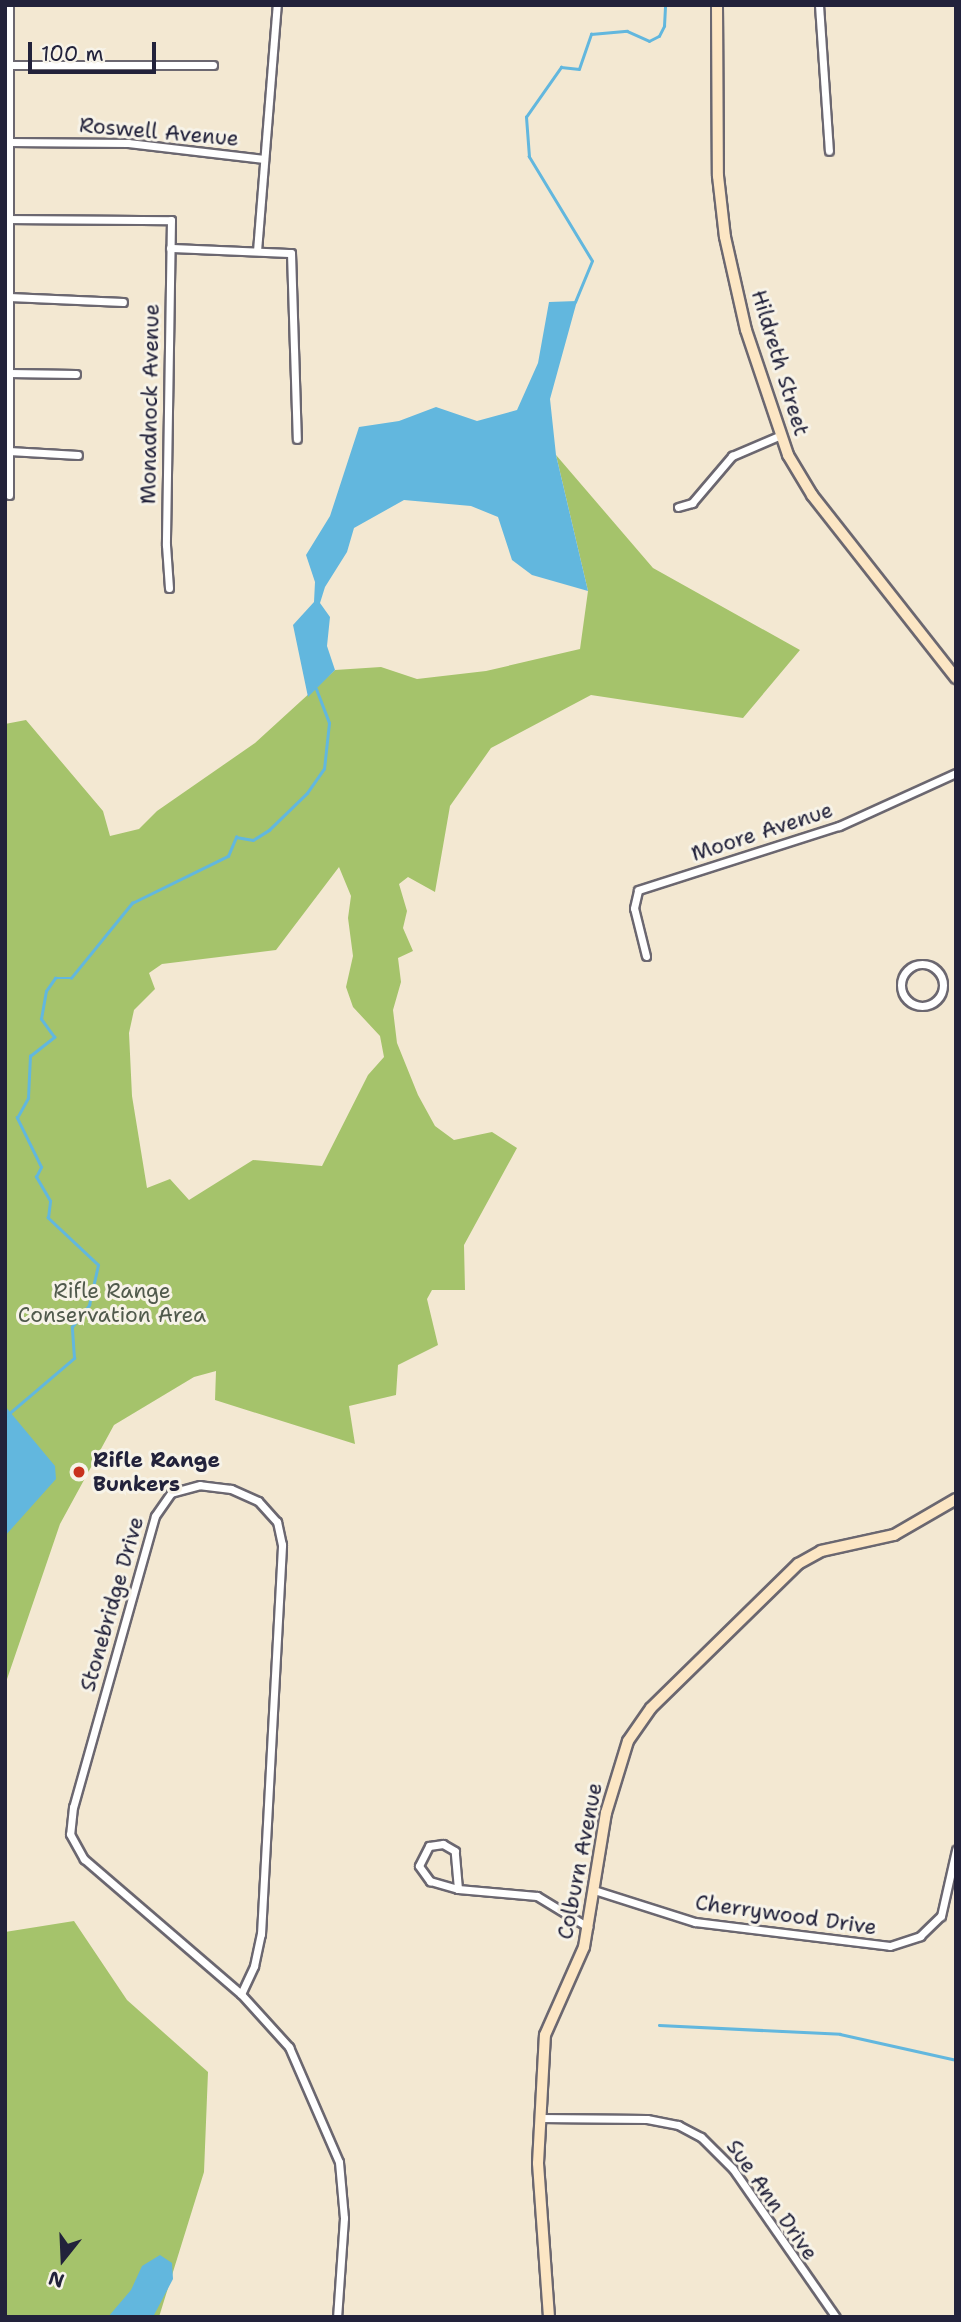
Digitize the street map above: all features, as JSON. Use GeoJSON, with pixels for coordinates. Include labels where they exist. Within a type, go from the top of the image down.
{"type":"FeatureCollection","features":[{"type":"Feature","properties":{"kind":"street"},"geometry":{"type":"LineString","coordinates":[[9,5],[9,495]]}},
{"type":"Feature","properties":{"kind":"street"},"geometry":{"type":"LineString","coordinates":[[257,251],[277,5]]}},
{"type":"Feature","properties":{"kind":"street","name":"Hildreth Street"},"geometry":{"type":"LineString","coordinates":[[717,5],[718,176],[725,237],[746,330],[781,435],[812,495],[956,678]]}},
{"type":"Feature","properties":{"kind":"street"},"geometry":{"type":"LineString","coordinates":[[819,5],[829,151]]}},
{"type":"Feature","properties":{"kind":"street"},"geometry":{"type":"LineString","coordinates":[[7,65],[213,65]]}},
{"type":"Feature","properties":{"kind":"street","name":"Roswell Avenue"},"geometry":{"type":"LineString","coordinates":[[9,142],[128,143],[264,159]]}},
{"type":"Feature","properties":{"kind":"street","name":"Monadnock Avenue"},"geometry":{"type":"LineString","coordinates":[[9,219],[171,220],[166,545],[169,588]]}},
{"type":"Feature","properties":{"kind":"street"},"geometry":{"type":"LineString","coordinates":[[170,248],[291,253],[297,439]]}},
{"type":"Feature","properties":{"kind":"street"},"geometry":{"type":"LineString","coordinates":[[9,297],[124,302]]}},
{"type":"Feature","properties":{"kind":"street"},"geometry":{"type":"LineString","coordinates":[[9,373],[76,374]]}},
{"type":"Feature","properties":{"kind":"street"},"geometry":{"type":"LineString","coordinates":[[678,507],[692,503],[721,464],[781,435]]}},
{"type":"Feature","properties":{"kind":"street"},"geometry":{"type":"LineString","coordinates":[[9,451],[78,455]]}},
{"type":"Feature","properties":{"kind":"street","name":"Moore Avenue"},"geometry":{"type":"LineString","coordinates":[[646,956],[634,908],[638,890],[839,826],[956,773]]}},
{"type":"Feature","properties":{"kind":"street"},"geometry":{"type":"LineString","coordinates":[[914,965],[931,966],[945,980],[939,997],[926,1006],[913,1005],[902,990],[903,979],[914,965]]}},
{"type":"Feature","properties":{"kind":"street"},"geometry":{"type":"LineString","coordinates":[[945,980],[956,977]]}},
{"type":"Feature","properties":{"kind":"street","name":"Stonebridge Drive"},"geometry":{"type":"LineString","coordinates":[[241,1994],[254,1966],[261,1934],[282,1545],[277,1522],[258,1501],[231,1489],[200,1485],[172,1493],[155,1516],[72,1807],[70,1834],[84,1859],[241,1994],[289,2047],[339,2162],[344,2218],[337,2317]]}},
{"type":"Feature","properties":{"kind":"street","name":"Colburn Avenue"},"geometry":{"type":"LineString","coordinates":[[549,2317],[540,2231],[540,2118],[547,2023],[571,1981],[589,1928],[606,1813],[628,1741],[651,1708],[798,1564],[821,1551],[894,1535],[956,1499]]}},
{"type":"Feature","properties":{"kind":"street"},"geometry":{"type":"LineString","coordinates":[[458,1889],[455,1852],[443,1844],[429,1846],[420,1857],[422,1874],[436,1884],[458,1889],[537,1896],[589,1928]]}},
{"type":"Feature","properties":{"kind":"street","name":"Cherrywood Drive"},"geometry":{"type":"LineString","coordinates":[[594,1890],[695,1922],[890,1946],[920,1936],[942,1916],[956,1850]]}},
{"type":"Feature","properties":{"kind":"street","name":"Sue Ann Drive"},"geometry":{"type":"LineString","coordinates":[[540,2118],[647,2119],[678,2125],[701,2137],[733,2169],[836,2317]]}},
{"type":"Feature","properties":{"kind":"green space","name":"Rifle Range Conservation Area"},"geometry":{"type":"Polygon","coordinates":[[[556,455],[653,568],[800,650],[743,718],[591,695],[491,748],[450,806],[435,892],[408,877],[399,884],[407,911],[403,928],[413,951],[398,958],[401,982],[393,1010],[397,1043],[418,1095],[435,1126],[454,1140],[492,1132],[517,1148],[464,1245],[465,1290],[432,1290],[427,1299],[438,1345],[398,1365],[396,1395],[349,1406],[355,1444],[215,1400],[216,1371],[194,1377],[114,1425],[60,1524],[5,1685],[5,724],[26,720],[103,811],[110,836],[139,829],[157,811],[255,743],[335,670],[381,667],[417,679],[486,671],[580,649],[588,591],[556,455]],[[339,867],[276,950],[162,964],[149,973],[155,989],[134,1010],[129,1033],[132,1096],[147,1188],[170,1179],[189,1200],[253,1160],[322,1166],[368,1075],[384,1057],[380,1036],[353,1007],[346,987],[353,956],[348,918],[351,896],[339,867]]]}},
{"type":"Feature","properties":{"kind":"green space"},"geometry":{"type":"Polygon","coordinates":[[[74,1921],[127,2000],[208,2072],[204,2172],[159,2317],[5,2317],[5,1932],[74,1921]]]}},
{"type":"Feature","properties":{"kind":"water"},"geometry":{"type":"Polygon","coordinates":[[[577,301],[550,399],[556,455],[588,591],[532,575],[512,560],[498,517],[471,506],[404,500],[354,528],[347,552],[325,587],[320,603],[330,617],[327,646],[335,670],[308,697],[293,625],[314,602],[315,582],[306,555],[330,516],[359,427],[399,421],[436,407],[477,421],[517,410],[538,363],[549,302],[577,301]]]}},
{"type":"Feature","properties":{"kind":"water"},"geometry":{"type":"Polygon","coordinates":[[[5,1406],[55,1466],[56,1479],[5,1536],[5,1406]]]}},
{"type":"Feature","properties":{"kind":"water"},"geometry":{"type":"Polygon","coordinates":[[[160,2255],[172,2263],[173,2279],[153,2317],[108,2317],[131,2290],[142,2266],[160,2255]]]}},
{"type":"Feature","properties":{"kind":"waterway"},"geometry":{"type":"LineString","coordinates":[[575,302],[592,261],[529,157],[526,117],[561,67],[579,69],[591,34],[627,31],[649,41],[659,36],[664,26],[665,5]]}},
{"type":"Feature","properties":{"kind":"waterway"},"geometry":{"type":"LineString","coordinates":[[5,1417],[74,1358],[72,1327],[89,1305],[98,1265],[48,1218],[50,1201],[36,1177],[41,1167],[17,1118],[28,1098],[30,1056],[54,1037],[41,1019],[46,991],[55,978],[71,978],[132,903],[228,856],[236,837],[253,840],[269,830],[307,793],[324,769],[329,723],[316,689]]}},
{"type":"Feature","properties":{"kind":"waterway"},"geometry":{"type":"LineString","coordinates":[[659,2025],[840,2034],[956,2060]]}},
{"type":"Feature","properties":{"kind":"place","name":"Rifle Range Bunkers"},"geometry":{"type":"Point","coordinates":[79,1472]}}]}
